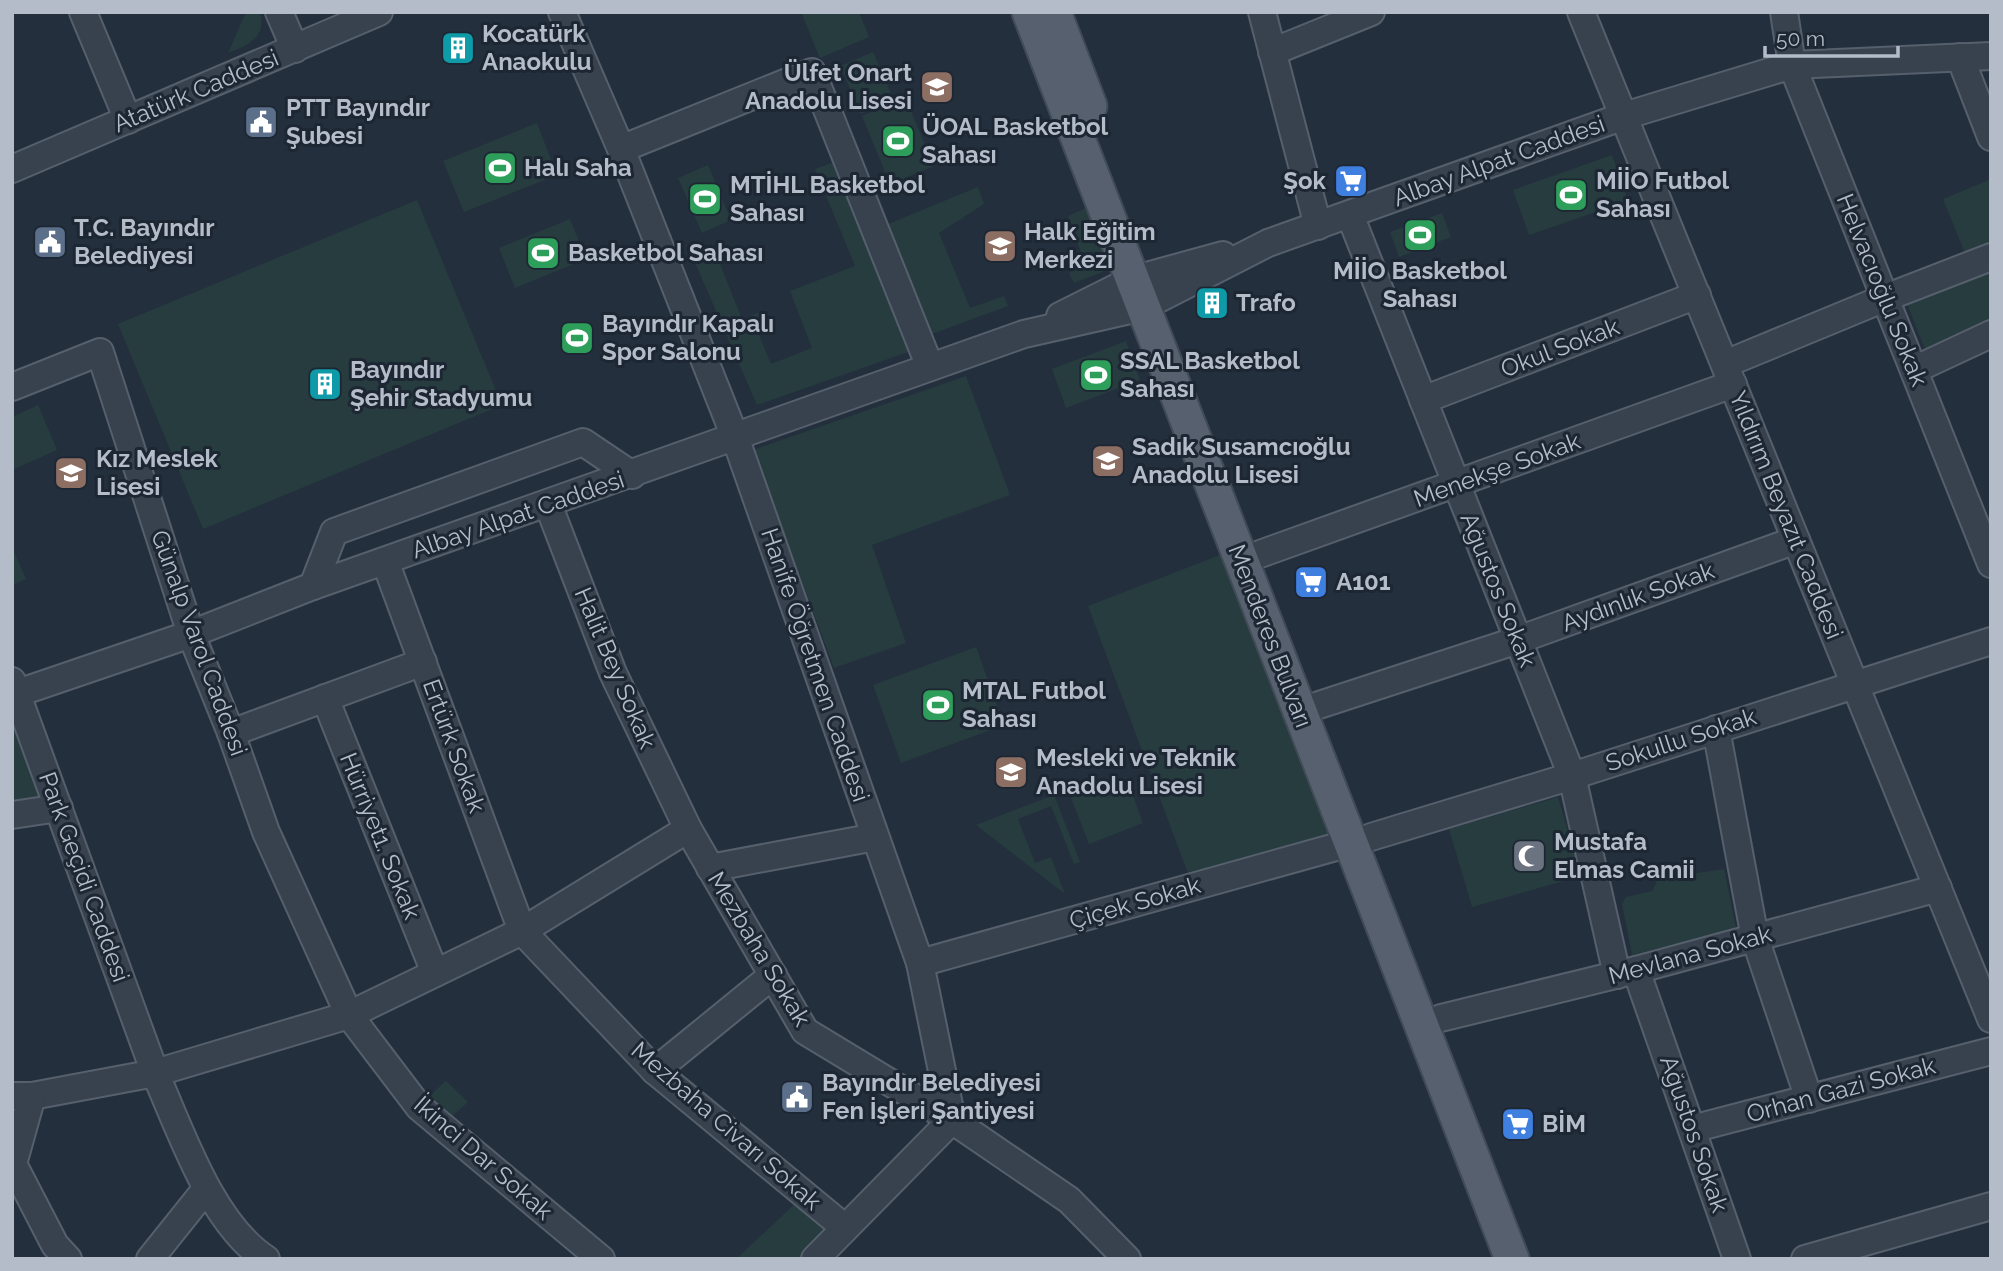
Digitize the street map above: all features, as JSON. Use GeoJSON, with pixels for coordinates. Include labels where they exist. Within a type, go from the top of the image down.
{"type":"FeatureCollection","features":[{"type":"Feature","properties":{"kind":"main road","name":"Menderes Bulvarı"},"geometry":{"type":"LineString","coordinates":[[1029,12],[1260,554],[1319,705],[1360,840],[1441,1018],[1532,1259]]}},
{"type":"Feature","properties":{"kind":"main road","name":"Menderes Bulvarı"},"geometry":{"type":"LineString","coordinates":[[1055,12],[1148,290],[1360,840],[1512,1259]]}},
{"type":"Feature","properties":{"kind":"street"},"geometry":{"type":"LineString","coordinates":[[83,12],[128,120]]}},
{"type":"Feature","properties":{"kind":"street"},"geometry":{"type":"LineString","coordinates":[[279,12],[295,49]]}},
{"type":"Feature","properties":{"kind":"street","name":"Atatürk Caddesi"},"geometry":{"type":"LineString","coordinates":[[12,169],[379,12]]}},
{"type":"Feature","properties":{"kind":"street","name":"Hanife Öğretmen Caddesi"},"geometry":{"type":"LineString","coordinates":[[562,12],[621,149],[734,437],[876,837],[920,963],[952,1120]]}},
{"type":"Feature","properties":{"kind":"street"},"geometry":{"type":"LineString","coordinates":[[1262,12],[1318,226]]}},
{"type":"Feature","properties":{"kind":"street"},"geometry":{"type":"LineString","coordinates":[[1272,52],[1371,12]]}},
{"type":"Feature","properties":{"kind":"street","name":"Yıldırım Beyazıt Caddesi"},"geometry":{"type":"LineString","coordinates":[[1581,12],[1991,1019]]}},
{"type":"Feature","properties":{"kind":"street","name":"Helvacıoğlu Sokak"},"geometry":{"type":"LineString","coordinates":[[1784,12],[1792,65],[1991,564]]}},
{"type":"Feature","properties":{"kind":"street","name":"Albay Alpat Caddesi"},"geometry":{"type":"LineString","coordinates":[[14,690],[191,634],[313,586],[632,475],[1624,116],[1792,65],[1991,56]]}},
{"type":"Feature","properties":{"kind":"street"},"geometry":{"type":"LineString","coordinates":[[1960,57],[1991,137]]}},
{"type":"Feature","properties":{"kind":"street"},"geometry":{"type":"LineString","coordinates":[[621,149],[812,72],[930,367]]}},
{"type":"Feature","properties":{"kind":"street","name":"Ağustos Sokak"},"geometry":{"type":"LineString","coordinates":[[1350,215],[1572,776],[1627,972],[1692,1129],[1737,1259]]}},
{"type":"Feature","properties":{"kind":"street","name":"Menekşe Sokak"},"geometry":{"type":"LineString","coordinates":[[1260,554],[1457,485],[1729,374],[1885,298],[1991,257]]}},
{"type":"Feature","properties":{"kind":"street","name":"Okul Sokak"},"geometry":{"type":"LineString","coordinates":[[1423,400],[1697,295]]}},
{"type":"Feature","properties":{"kind":"street"},"geometry":{"type":"LineString","coordinates":[[1914,370],[1991,334]]}},
{"type":"Feature","properties":{"kind":"street","name":"Günalp Varol Caddesi"},"geometry":{"type":"LineString","coordinates":[[12,387],[100,352],[191,634],[231,733],[266,832],[349,1015]]}},
{"type":"Feature","properties":{"kind":"street"},"geometry":{"type":"LineString","coordinates":[[313,586],[334,532],[583,442],[632,475]]}},
{"type":"Feature","properties":{"kind":"street"},"geometry":{"type":"LineString","coordinates":[[438,494],[453,538]]}},
{"type":"Feature","properties":{"kind":"street","name":"Halit Bey Sokak"},"geometry":{"type":"LineString","coordinates":[[548,504],[613,673],[688,829]]}},
{"type":"Feature","properties":{"kind":"street","name":"Aydınlık Sokak"},"geometry":{"type":"LineString","coordinates":[[1319,705],[1518,640],[1796,540]]}},
{"type":"Feature","properties":{"kind":"street","name":"Ertürk Sokak"},"geometry":{"type":"LineString","coordinates":[[386,561],[522,930]]}},
{"type":"Feature","properties":{"kind":"street","name":"Sokullu Sokak"},"geometry":{"type":"LineString","coordinates":[[1360,840],[1572,776],[1991,641]]}},
{"type":"Feature","properties":{"kind":"street"},"geometry":{"type":"LineString","coordinates":[[231,733],[423,662]]}},
{"type":"Feature","properties":{"kind":"street","name":"Park Geçidi Caddesi"},"geometry":{"type":"LineString","coordinates":[[14,690],[155,1073],[206,1189],[251,1249],[266,1259]]}},
{"type":"Feature","properties":{"kind":"street","name":"Hürriyet1. Sokak"},"geometry":{"type":"LineString","coordinates":[[325,698],[435,973]]}},
{"type":"Feature","properties":{"kind":"street"},"geometry":{"type":"LineString","coordinates":[[1716,729],[1755,938],[1809,1099]]}},
{"type":"Feature","properties":{"kind":"street"},"geometry":{"type":"LineString","coordinates":[[12,815],[59,808]]}},
{"type":"Feature","properties":{"kind":"street"},"geometry":{"type":"LineString","coordinates":[[68,1259],[55,1245],[13,1164],[22,1096],[155,1073],[349,1015],[522,930],[688,829]]}},
{"type":"Feature","properties":{"kind":"street","name":"Mezbaha Sokak"},"geometry":{"type":"LineString","coordinates":[[688,829],[805,1031],[952,1120]]}},
{"type":"Feature","properties":{"kind":"street"},"geometry":{"type":"LineString","coordinates":[[710,868],[876,837]]}},
{"type":"Feature","properties":{"kind":"street","name":"Çiçek Sokak"},"geometry":{"type":"LineString","coordinates":[[920,963],[1360,840]]}},
{"type":"Feature","properties":{"kind":"street","name":"Mevlana Sokak"},"geometry":{"type":"LineString","coordinates":[[1441,1018],[1627,972],[1938,888]]}},
{"type":"Feature","properties":{"kind":"street","name":"Mezbaha Civarı Sokak"},"geometry":{"type":"LineString","coordinates":[[522,930],[655,1071],[845,1228]]}},
{"type":"Feature","properties":{"kind":"street"},"geometry":{"type":"LineString","coordinates":[[655,1071],[773,975]]}},
{"type":"Feature","properties":{"kind":"street","name":"İkinci Dar Sokak"},"geometry":{"type":"LineString","coordinates":[[349,1015],[419,1107],[601,1259]]}},
{"type":"Feature","properties":{"kind":"street","name":"Orhan Gazi Sokak"},"geometry":{"type":"LineString","coordinates":[[1692,1129],[1991,1051]]}},
{"type":"Feature","properties":{"kind":"street"},"geometry":{"type":"LineString","coordinates":[[814,1259],[952,1120],[1069,1200],[1128,1259]]}},
{"type":"Feature","properties":{"kind":"street"},"geometry":{"type":"LineString","coordinates":[[150,1259],[206,1189]]}},
{"type":"Feature","properties":{"kind":"street"},"geometry":{"type":"LineString","coordinates":[[1805,1259],[1991,1206]]}},
{"type":"Feature","properties":{"kind":"green space"},"geometry":{"type":"Polygon","coordinates":[[[246,12],[260,12],[261,28],[249,43],[228,53],[246,12]]]}},
{"type":"Feature","properties":{"kind":"green space"},"geometry":{"type":"Polygon","coordinates":[[[801,12],[859,12],[869,37],[820,58],[801,12]]]}},
{"type":"Feature","properties":{"kind":"green space","name":"ÜOAL Basketbol Sahası"},"geometry":{"type":"Polygon","coordinates":[[[873,52],[894,100],[861,114],[840,66],[873,52]]]}},
{"type":"Feature","properties":{"kind":"green space","name":"ÜOAL Basketbol Sahası"},"geometry":{"type":"Polygon","coordinates":[[[905,97],[934,166],[890,184],[862,116],[905,97]]]}},
{"type":"Feature","properties":{"kind":"green space","name":"Halı Saha"},"geometry":{"type":"Polygon","coordinates":[[[537,123],[557,175],[464,212],[443,161],[537,123]]]}},
{"type":"Feature","properties":{"kind":"green space","name":"MİİO Futbol Sahası"},"geometry":{"type":"Polygon","coordinates":[[[1612,155],[1628,201],[1529,235],[1513,190],[1612,155]]]}},
{"type":"Feature","properties":{"kind":"green space"},"geometry":{"type":"Polygon","coordinates":[[[837,161],[911,351],[757,405],[693,258],[714,249],[742,319],[760,312],[762,319],[754,323],[771,364],[812,348],[790,291],[855,266],[815,169],[837,161]]]}},
{"type":"Feature","properties":{"kind":"green space","name":"MTİHL Basketbol Sahası"},"geometry":{"type":"Polygon","coordinates":[[[708,165],[731,220],[702,233],[678,178],[708,165]]]}},
{"type":"Feature","properties":{"kind":"green space"},"geometry":{"type":"Polygon","coordinates":[[[1989,180],[1991,243],[1965,253],[1943,199],[1989,180]]]}},
{"type":"Feature","properties":{"kind":"green space"},"geometry":{"type":"Polygon","coordinates":[[[978,187],[984,204],[939,233],[970,308],[1004,296],[1008,306],[932,334],[888,224],[978,187]]]}},
{"type":"Feature","properties":{"kind":"green space","name":"Bayındır Şehir Stadyumu"},"geometry":{"type":"Polygon","coordinates":[[[417,200],[502,405],[203,529],[118,324],[417,200]]]}},
{"type":"Feature","properties":{"kind":"green space"},"geometry":{"type":"Polygon","coordinates":[[[1088,207],[1110,269],[1074,283],[1069,273],[1084,261],[1068,216],[1088,207]]]}},
{"type":"Feature","properties":{"kind":"green space","name":"MİİO Basketbol Sahası"},"geometry":{"type":"Polygon","coordinates":[[[1442,213],[1451,237],[1399,257],[1390,232],[1442,213]]]}},
{"type":"Feature","properties":{"kind":"green space","name":"Basketbol Sahası"},"geometry":{"type":"Polygon","coordinates":[[[570,219],[586,259],[515,288],[499,248],[570,219]]]}},
{"type":"Feature","properties":{"kind":"green space"},"geometry":{"type":"Polygon","coordinates":[[[1991,268],[1991,322],[1926,352],[1906,301],[1991,268]]]}},
{"type":"Feature","properties":{"kind":"green space","name":"SSAL Basketbol Sahası"},"geometry":{"type":"Polygon","coordinates":[[[1126,341],[1140,380],[1066,408],[1052,369],[1126,341]]]}},
{"type":"Feature","properties":{"kind":"green space"},"geometry":{"type":"Polygon","coordinates":[[[966,376],[1010,495],[872,545],[906,643],[834,668],[753,450],[966,376]]]}},
{"type":"Feature","properties":{"kind":"green space"},"geometry":{"type":"Polygon","coordinates":[[[38,405],[57,450],[12,470],[12,417],[38,405]]]}},
{"type":"Feature","properties":{"kind":"green space"},"geometry":{"type":"Polygon","coordinates":[[[12,547],[26,579],[12,585],[12,547]]]}},
{"type":"Feature","properties":{"kind":"green space"},"geometry":{"type":"Polygon","coordinates":[[[1220,555],[1328,835],[1189,876],[1088,606],[1220,555]]]}},
{"type":"Feature","properties":{"kind":"green space","name":"MTAL Futbol Sahası"},"geometry":{"type":"Polygon","coordinates":[[[976,647],[1004,725],[901,763],[873,685],[976,647]]]}},
{"type":"Feature","properties":{"kind":"green space"},"geometry":{"type":"Polygon","coordinates":[[[12,724],[42,800],[12,802],[12,724]]]}},
{"type":"Feature","properties":{"kind":"green space"},"geometry":{"type":"Polygon","coordinates":[[[1126,777],[1143,823],[1089,844],[1071,798],[1126,777]]]}},
{"type":"Feature","properties":{"kind":"green space"},"geometry":{"type":"Polygon","coordinates":[[[1054,795],[1080,862],[1074,864],[1051,806],[1018,819],[1035,863],[1051,857],[1065,894],[976,825],[1054,795]]]}},
{"type":"Feature","properties":{"kind":"green space"},"geometry":{"type":"Polygon","coordinates":[[[1558,797],[1581,876],[1472,907],[1449,829],[1558,797]]]}},
{"type":"Feature","properties":{"kind":"green space"},"geometry":{"type":"Polygon","coordinates":[[[1724,869],[1736,928],[1632,955],[1622,904],[1626,897],[1652,891],[1658,879],[1724,869]]]}},
{"type":"Feature","properties":{"kind":"green space"},"geometry":{"type":"Polygon","coordinates":[[[446,1081],[468,1102],[449,1119],[425,1100],[446,1081]]]}},
{"type":"Feature","properties":{"kind":"green space"},"geometry":{"type":"Polygon","coordinates":[[[799,1200],[830,1227],[798,1259],[736,1259],[799,1200]]]}},
{"type":"Feature","properties":{"kind":"place","name":"Kocatürk Anaokulu"},"geometry":{"type":"Point","coordinates":[458,48]}},
{"type":"Feature","properties":{"kind":"place","name":"Ülfet Onart Anadolu Lisesi"},"geometry":{"type":"Point","coordinates":[937,87]}},
{"type":"Feature","properties":{"kind":"place","name":"PTT Bayındır Şubesi"},"geometry":{"type":"Point","coordinates":[261,122]}},
{"type":"Feature","properties":{"kind":"place","name":"ÜOAL Basketbol Sahası"},"geometry":{"type":"Point","coordinates":[898,141]}},
{"type":"Feature","properties":{"kind":"place","name":"Halı Saha"},"geometry":{"type":"Point","coordinates":[500,168]}},
{"type":"Feature","properties":{"kind":"place","name":"Şok"},"geometry":{"type":"Point","coordinates":[1351,181]}},
{"type":"Feature","properties":{"kind":"place","name":"MİİO Futbol Sahası"},"geometry":{"type":"Point","coordinates":[1571,195]}},
{"type":"Feature","properties":{"kind":"place","name":"MTİHL Basketbol Sahası"},"geometry":{"type":"Point","coordinates":[705,199]}},
{"type":"Feature","properties":{"kind":"place","name":"MİİO Basketbol Sahası"},"geometry":{"type":"Point","coordinates":[1420,235]}},
{"type":"Feature","properties":{"kind":"place","name":"T.C. Bayındır Belediyesi"},"geometry":{"type":"Point","coordinates":[50,242]}},
{"type":"Feature","properties":{"kind":"place","name":"Halk Eğitim Merkezi"},"geometry":{"type":"Point","coordinates":[1000,246]}},
{"type":"Feature","properties":{"kind":"place","name":"Basketbol Sahası"},"geometry":{"type":"Point","coordinates":[543,253]}},
{"type":"Feature","properties":{"kind":"place","name":"Trafo"},"geometry":{"type":"Point","coordinates":[1212,303]}},
{"type":"Feature","properties":{"kind":"place","name":"Bayındır Kapalı Spor Salonu"},"geometry":{"type":"Point","coordinates":[577,338]}},
{"type":"Feature","properties":{"kind":"place","name":"SSAL Basketbol Sahası"},"geometry":{"type":"Point","coordinates":[1096,375]}},
{"type":"Feature","properties":{"kind":"place","name":"Bayındır Şehir Stadyumu"},"geometry":{"type":"Point","coordinates":[325,384]}},
{"type":"Feature","properties":{"kind":"place","name":"Sadık Susamcıoğlu Anadolu Lisesi"},"geometry":{"type":"Point","coordinates":[1108,461]}},
{"type":"Feature","properties":{"kind":"place","name":"Kız Meslek Lisesi"},"geometry":{"type":"Point","coordinates":[71,473]}},
{"type":"Feature","properties":{"kind":"place","name":"A101"},"geometry":{"type":"Point","coordinates":[1311,582]}},
{"type":"Feature","properties":{"kind":"place","name":"MTAL Futbol Sahası"},"geometry":{"type":"Point","coordinates":[938,705]}},
{"type":"Feature","properties":{"kind":"place","name":"Mesleki ve Teknik Anadolu Lisesi"},"geometry":{"type":"Point","coordinates":[1011,772]}},
{"type":"Feature","properties":{"kind":"place","name":"Mustafa Elmas Camii"},"geometry":{"type":"Point","coordinates":[1529,856]}},
{"type":"Feature","properties":{"kind":"place","name":"Bayındır Belediyesi Fen İşleri Şantiyesi"},"geometry":{"type":"Point","coordinates":[797,1097]}},
{"type":"Feature","properties":{"kind":"place","name":"BİM"},"geometry":{"type":"Point","coordinates":[1518,1124]}}]}
